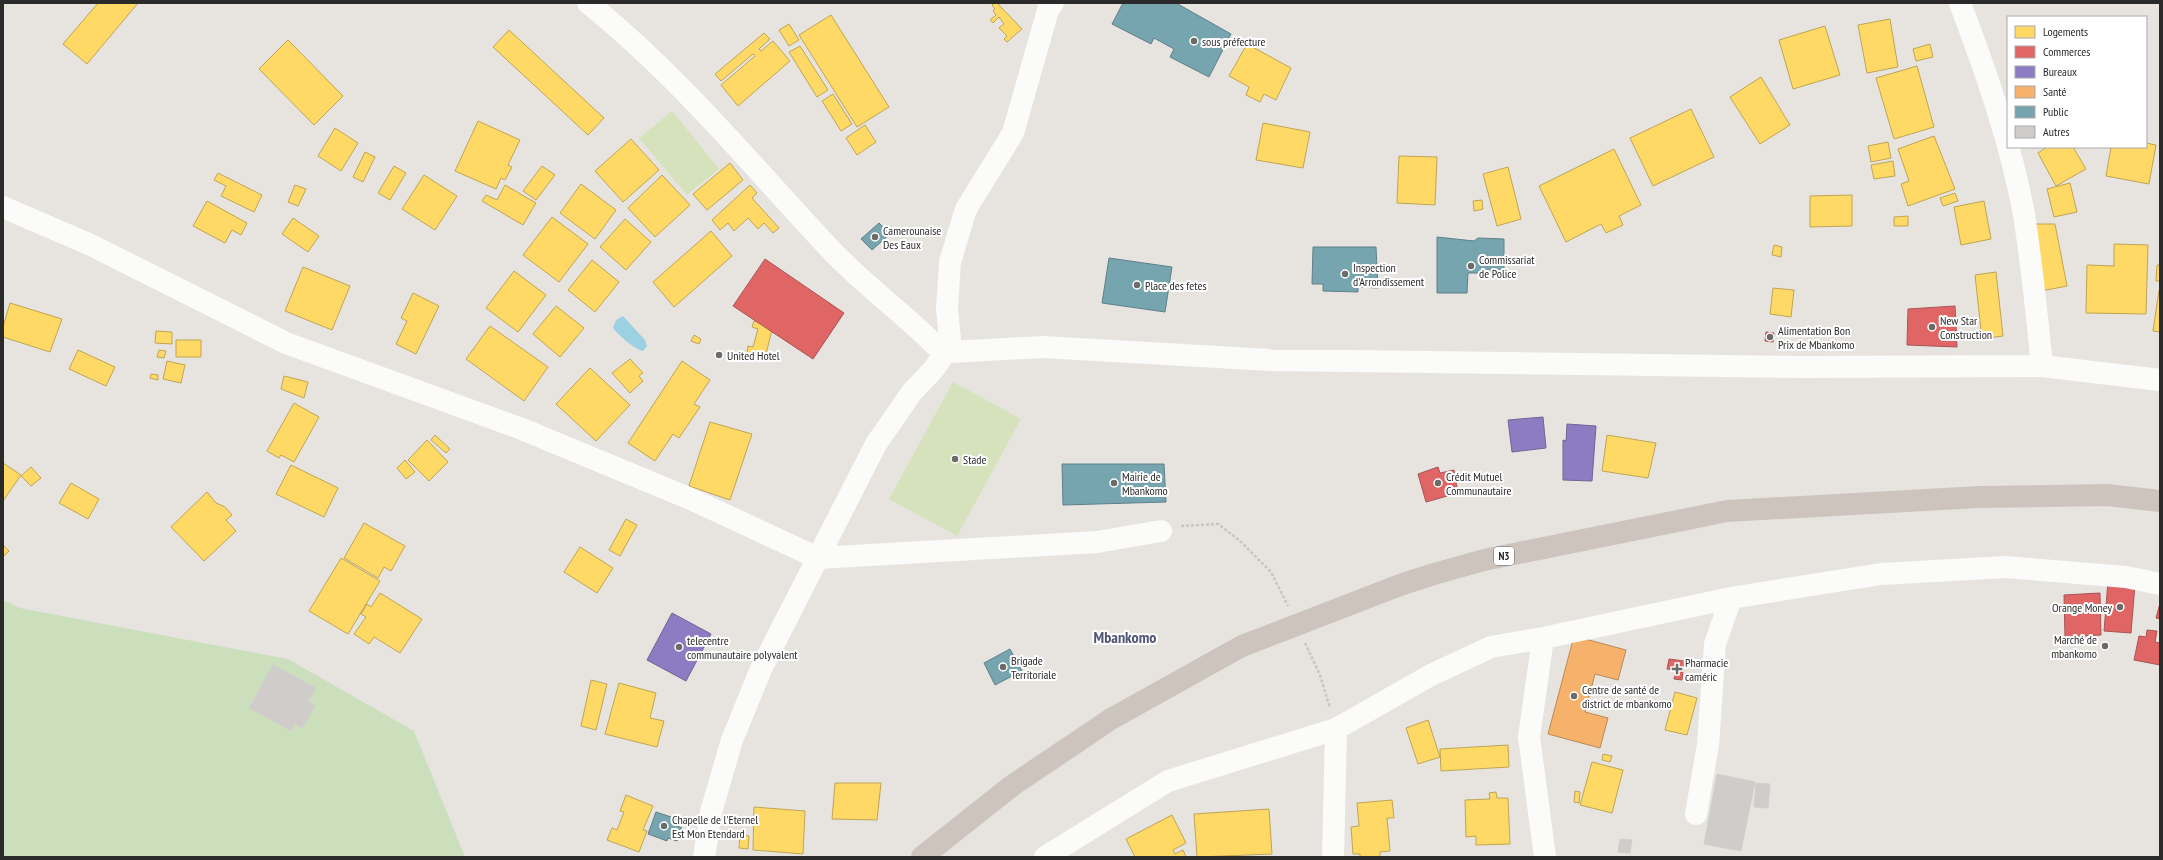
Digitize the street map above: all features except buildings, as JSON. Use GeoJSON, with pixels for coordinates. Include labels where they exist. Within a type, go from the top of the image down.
{"type":"FeatureCollection","features":[{"type":"Feature","properties":{"kind":"highway","name":"N3"},"geometry":{"type":"LineString","coordinates":[[922,857],[1014,785],[1104,724],[1236,650],[1400,585],[1434,574],[1484,560],[1727,511],[1979,497],[2107,495],[2160,501]]}},
{"type":"Feature","properties":{"kind":"street"},"geometry":{"type":"LineString","coordinates":[[588,3],[608,19],[666,74],[833,252],[879,296],[947,353],[1043,347],[1270,360],[1804,367],[2042,366],[2160,380]]}},
{"type":"Feature","properties":{"kind":"street"},"geometry":{"type":"LineString","coordinates":[[704,857],[711,812],[732,740],[761,669],[876,444],[912,392],[947,353],[947,308],[950,262],[966,208],[1013,133],[1048,10],[1052,3]]}},
{"type":"Feature","properties":{"kind":"street"},"geometry":{"type":"LineString","coordinates":[[1960,3],[1987,74],[2007,145]]}},
{"type":"Feature","properties":{"kind":"street"},"geometry":{"type":"LineString","coordinates":[[2008,148],[2022,208],[2034,281],[2042,366]]}},
{"type":"Feature","properties":{"kind":"street"},"geometry":{"type":"LineString","coordinates":[[3,207],[91,245],[286,343],[522,429],[693,500],[818,558],[1097,542],[1162,531]]}},
{"type":"Feature","properties":{"kind":"street"},"geometry":{"type":"LineString","coordinates":[[1045,857],[1168,781],[1336,729],[1431,674],[1491,647],[1543,638],[1731,598],[1881,574],[2006,567],[2126,577],[2160,584]]}},
{"type":"Feature","properties":{"kind":"street"},"geometry":{"type":"LineString","coordinates":[[1696,814],[1708,745],[1714,644],[1731,598]]}},
{"type":"Feature","properties":{"kind":"street"},"geometry":{"type":"LineString","coordinates":[[1543,638],[1529,737],[1545,857]]}},
{"type":"Feature","properties":{"kind":"street"},"geometry":{"type":"LineString","coordinates":[[1333,857],[1336,729]]}},
{"type":"Feature","properties":{"kind":"path"},"geometry":{"type":"LineString","coordinates":[[1162,531],[1185,525],[1218,524],[1239,540],[1271,572]]}},
{"type":"Feature","properties":{"kind":"path"},"geometry":{"type":"LineString","coordinates":[[1320,675],[1336,729]]}},
{"type":"Feature","properties":{"kind":"green space"},"geometry":{"type":"Polygon","coordinates":[[[672,111],[719,169],[687,195],[639,138],[672,111]]]}},
{"type":"Feature","properties":{"kind":"green space","name":"Stade"},"geometry":{"type":"Polygon","coordinates":[[[953,382],[1021,419],[957,536],[889,499],[953,382]]]}},
{"type":"Feature","properties":{"kind":"green space"},"geometry":{"type":"Polygon","coordinates":[[[3,600],[20,608],[288,659],[414,731],[465,857],[3,857],[3,600]]]}},
{"type":"Feature","properties":{"kind":"water"},"geometry":{"type":"Polygon","coordinates":[[[623,316],[645,340],[647,346],[643,351],[635,348],[613,328],[616,320],[623,316]]]}},
{"type":"Feature","properties":{"kind":"place","name":"sous préfecture"},"geometry":{"type":"Point","coordinates":[1194,41]}},
{"type":"Feature","properties":{"kind":"place","name":"Camerounaise Des Eaux"},"geometry":{"type":"Point","coordinates":[875,237]}},
{"type":"Feature","properties":{"kind":"place","name":"Commissariat de Police"},"geometry":{"type":"Point","coordinates":[1471,266]}},
{"type":"Feature","properties":{"kind":"place","name":"Inspection d'Arrondissement"},"geometry":{"type":"Point","coordinates":[1345,274]}},
{"type":"Feature","properties":{"kind":"place","name":"Place des fetes"},"geometry":{"type":"Point","coordinates":[1137,285]}},
{"type":"Feature","properties":{"kind":"place","name":"New Star Construction"},"geometry":{"type":"Point","coordinates":[1932,327]}},
{"type":"Feature","properties":{"kind":"place","name":"Alimentation Bon Prix de Mbankomo"},"geometry":{"type":"Point","coordinates":[1770,337]}},
{"type":"Feature","properties":{"kind":"place","name":"United Hotel"},"geometry":{"type":"Point","coordinates":[719,355]}},
{"type":"Feature","properties":{"kind":"place","name":"Stade"},"geometry":{"type":"Point","coordinates":[955,459]}},
{"type":"Feature","properties":{"kind":"place","name":"Mairie de Mbankomo"},"geometry":{"type":"Point","coordinates":[1114,483]}},
{"type":"Feature","properties":{"kind":"place","name":"Crédit Mutuel Communautaire"},"geometry":{"type":"Point","coordinates":[1438,483]}},
{"type":"Feature","properties":{"kind":"place","name":"Orange Money"},"geometry":{"type":"Point","coordinates":[2120,607]}},
{"type":"Feature","properties":{"kind":"place","name":"Marché de mbankomo"},"geometry":{"type":"Point","coordinates":[2105,646]}},
{"type":"Feature","properties":{"kind":"place","name":"telecentre communautaire polyvalent"},"geometry":{"type":"Point","coordinates":[679,647]}},
{"type":"Feature","properties":{"kind":"place","name":"Brigade Territoriale"},"geometry":{"type":"Point","coordinates":[1003,667]}},
{"type":"Feature","properties":{"kind":"place","name":"Pharmacie caméric"},"geometry":{"type":"Point","coordinates":[1677,669]}},
{"type":"Feature","properties":{"kind":"place","name":"Centre de santé de district de mbankomo"},"geometry":{"type":"Point","coordinates":[1574,696]}},
{"type":"Feature","properties":{"kind":"place","name":"Chapelle de l'Eternel Est Mon Etendard"},"geometry":{"type":"Point","coordinates":[664,826]}},
{"type":"Feature","properties":{"kind":"district","name":"Mbankomo"},"geometry":{"type":"Point","coordinates":[1125,637]}}]}
